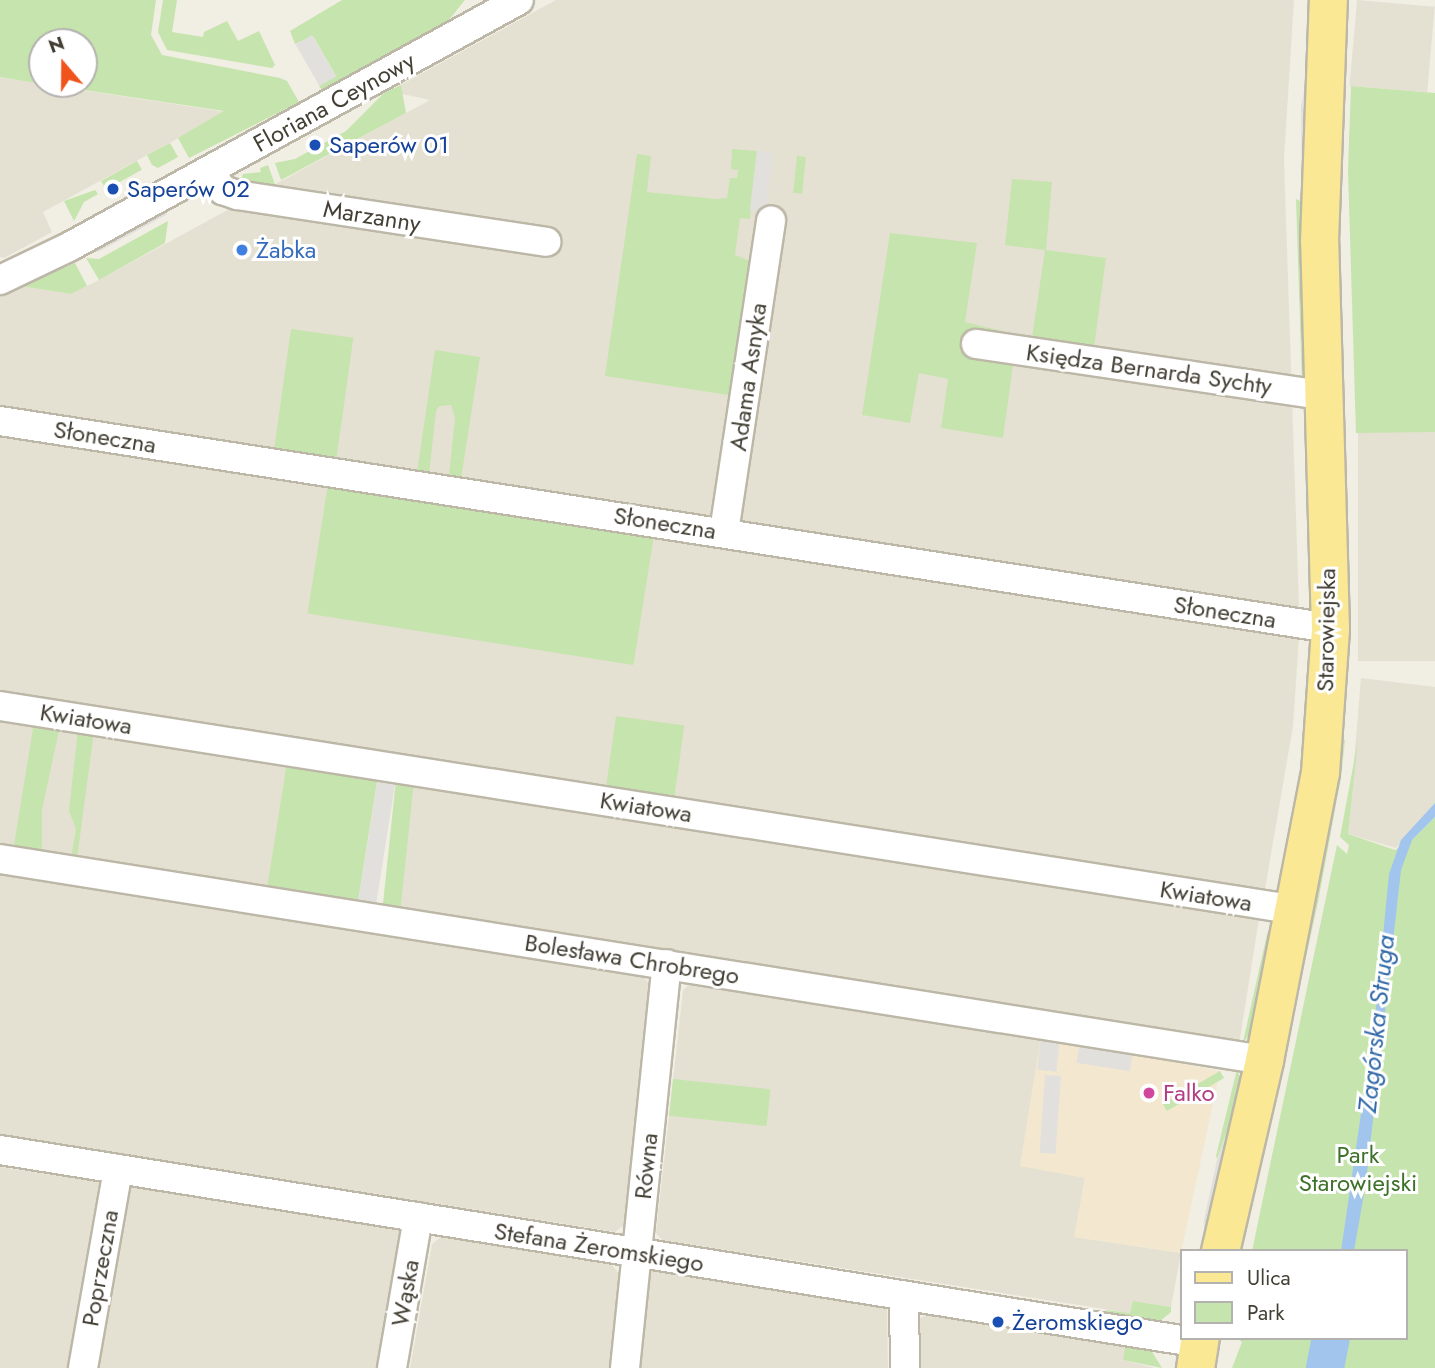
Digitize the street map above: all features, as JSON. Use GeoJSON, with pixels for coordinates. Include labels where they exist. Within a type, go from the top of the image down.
{"type":"FeatureCollection","features":[{"type":"Feature","properties":{"kind":"main road","name":"Starowiejska"},"geometry":{"type":"LineString","coordinates":[[1220,1249],[1264,1060],[1291,909],[1320,772],[1330,628],[1319,241],[1328,0]]}},
{"type":"Feature","properties":{"kind":"street","name":"Floriana Ceynowy"},"geometry":{"type":"LineString","coordinates":[[0,280],[209,171],[519,0]]}},
{"type":"Feature","properties":{"kind":"street","name":"Marzanny"},"geometry":{"type":"LineString","coordinates":[[209,171],[223,190],[237,195],[546,242]]}},
{"type":"Feature","properties":{"kind":"street","name":"Adama Asnyka"},"geometry":{"type":"LineString","coordinates":[[724,533],[771,220]]}},
{"type":"Feature","properties":{"kind":"street","name":"Księdza Bernarda Sychty"},"geometry":{"type":"LineString","coordinates":[[976,344],[1323,395]]}},
{"type":"Feature","properties":{"kind":"street","name":"Słoneczna"},"geometry":{"type":"LineString","coordinates":[[0,421],[1330,628]]}},
{"type":"Feature","properties":{"kind":"street","name":"Kwiatowa"},"geometry":{"type":"LineString","coordinates":[[0,706],[1291,909]]}},
{"type":"Feature","properties":{"kind":"street","name":"Bolesława Chrobrego"},"geometry":{"type":"LineString","coordinates":[[0,859],[1264,1060]]}},
{"type":"Feature","properties":{"kind":"street","name":"Równa"},"geometry":{"type":"LineString","coordinates":[[625,1368],[667,964]]}},
{"type":"Feature","properties":{"kind":"street","name":"Stefana Żeromskiego"},"geometry":{"type":"LineString","coordinates":[[0,1150],[904,1298],[1198,1350]]}},
{"type":"Feature","properties":{"kind":"street","name":"Poprzeczna"},"geometry":{"type":"LineString","coordinates":[[83,1368],[118,1169]]}},
{"type":"Feature","properties":{"kind":"street","name":"Wąska"},"geometry":{"type":"LineString","coordinates":[[392,1368],[418,1217]]}},
{"type":"Feature","properties":{"kind":"street"},"geometry":{"type":"LineString","coordinates":[[904,1298],[905,1368]]}},
{"type":"Feature","properties":{"kind":"shaded area"},"geometry":{"type":"Polygon","coordinates":[[[556,0],[1294,0],[1284,159],[1299,606],[1295,609],[0,408],[0,297],[21,286],[71,294],[99,280],[430,100],[398,93],[397,87],[556,0]]]}},
{"type":"Feature","properties":{"kind":"shaded area"},"geometry":{"type":"Polygon","coordinates":[[[1357,0],[1435,7],[1427,92],[1350,86],[1357,0]]]}},
{"type":"Feature","properties":{"kind":"shaded area"},"geometry":{"type":"Polygon","coordinates":[[[312,35],[336,77],[320,86],[296,44],[312,35]]]}},
{"type":"Feature","properties":{"kind":"shaded area"},"geometry":{"type":"Polygon","coordinates":[[[1315,36],[1302,202],[1301,107],[1315,36]]]}},
{"type":"Feature","properties":{"kind":"shaded area"},"geometry":{"type":"Polygon","coordinates":[[[0,77],[28,81],[28,98],[98,98],[98,92],[226,112],[43,212],[52,232],[4,258],[0,257],[0,77]]]}},
{"type":"Feature","properties":{"kind":"shaded area"},"geometry":{"type":"Polygon","coordinates":[[[757,151],[773,153],[766,213],[750,211],[757,151]]]}},
{"type":"Feature","properties":{"kind":"shaded area"},"geometry":{"type":"Polygon","coordinates":[[[169,204],[166,215],[98,252],[88,248],[169,204]]]}},
{"type":"Feature","properties":{"kind":"shaded area"},"geometry":{"type":"Polygon","coordinates":[[[0,432],[1299,637],[1293,726],[1264,895],[0,698],[0,432]]]}},
{"type":"Feature","properties":{"kind":"shaded area"},"geometry":{"type":"Polygon","coordinates":[[[1358,432],[1435,432],[1435,661],[1358,661],[1358,432]]]}},
{"type":"Feature","properties":{"kind":"shaded area"},"geometry":{"type":"Polygon","coordinates":[[[1361,678],[1435,687],[1435,803],[1396,848],[1348,834],[1361,678]]]}},
{"type":"Feature","properties":{"kind":"shaded area"},"geometry":{"type":"Polygon","coordinates":[[[0,717],[287,763],[268,887],[0,845],[0,717]]]}},
{"type":"Feature","properties":{"kind":"shaded area"},"geometry":{"type":"Polygon","coordinates":[[[378,777],[396,780],[376,905],[358,902],[378,777]]]}},
{"type":"Feature","properties":{"kind":"shaded area"},"geometry":{"type":"Polygon","coordinates":[[[414,782],[1259,916],[1239,1042],[394,908],[414,782]]]}},
{"type":"Feature","properties":{"kind":"shaded area"},"geometry":{"type":"Polygon","coordinates":[[[0,875],[640,972],[650,985],[624,1225],[615,1232],[0,1134],[0,875]]]}},
{"type":"Feature","properties":{"kind":"shaded area"},"geometry":{"type":"Polygon","coordinates":[[[693,981],[1041,1036],[1085,1178],[1075,1237],[1180,1253],[1171,1307],[1133,1301],[1130,1313],[662,1240],[656,1233],[683,990],[693,981]]]}},
{"type":"Feature","properties":{"kind":"shaded area"},"geometry":{"type":"Polygon","coordinates":[[[1041,1036],[1184,1057],[1184,1064],[1220,1071],[1180,1253],[1074,1237],[1085,1178],[1020,1166],[1041,1036]]]}},
{"type":"Feature","properties":{"kind":"shaded area"},"geometry":{"type":"Polygon","coordinates":[[[1041,1036],[1060,1038],[1056,1072],[1037,1070],[1041,1036]]]}},
{"type":"Feature","properties":{"kind":"shaded area"},"geometry":{"type":"Polygon","coordinates":[[[1080,1041],[1133,1049],[1130,1071],[1077,1063],[1080,1041]]]}},
{"type":"Feature","properties":{"kind":"shaded area"},"geometry":{"type":"Polygon","coordinates":[[[1045,1075],[1061,1076],[1056,1154],[1040,1153],[1045,1075]]]}},
{"type":"Feature","properties":{"kind":"shaded area"},"geometry":{"type":"Polygon","coordinates":[[[1243,1087],[1204,1249],[1204,1220],[1217,1160],[1243,1087]]]}},
{"type":"Feature","properties":{"kind":"shaded area"},"geometry":{"type":"Polygon","coordinates":[[[0,1167],[99,1182],[67,1368],[0,1368],[0,1167]]]}},
{"type":"Feature","properties":{"kind":"shaded area"},"geometry":{"type":"Polygon","coordinates":[[[130,1187],[402,1231],[378,1368],[99,1368],[130,1187]]]}},
{"type":"Feature","properties":{"kind":"shaded area"},"geometry":{"type":"Polygon","coordinates":[[[441,1237],[612,1265],[619,1274],[609,1368],[410,1368],[432,1244],[441,1237]]]}},
{"type":"Feature","properties":{"kind":"shaded area"},"geometry":{"type":"Polygon","coordinates":[[[651,1271],[887,1309],[888,1368],[641,1368],[651,1271]]]}},
{"type":"Feature","properties":{"kind":"shaded area"},"geometry":{"type":"Polygon","coordinates":[[[926,1315],[1125,1347],[1123,1360],[1155,1368],[920,1368],[919,1319],[926,1315]]]}},
{"type":"Feature","properties":{"kind":"green space"},"geometry":{"type":"Polygon","coordinates":[[[0,0],[156,0],[151,35],[162,55],[280,78],[287,81],[299,102],[189,158],[178,138],[224,111],[98,92],[98,28],[28,28],[28,82],[0,77],[0,0]]]}},
{"type":"Feature","properties":{"kind":"green space"},"geometry":{"type":"Polygon","coordinates":[[[163,0],[177,0],[172,32],[203,37],[204,32],[227,21],[238,41],[259,31],[275,65],[272,68],[167,50],[158,32],[163,0]]]}},
{"type":"Feature","properties":{"kind":"green space"},"geometry":{"type":"Polygon","coordinates":[[[342,0],[465,0],[448,21],[322,90],[319,86],[336,76],[313,36],[295,44],[290,31],[342,0]]]}},
{"type":"Feature","properties":{"kind":"green space"},"geometry":{"type":"Polygon","coordinates":[[[401,85],[406,113],[281,180],[275,163],[295,159],[346,131],[384,93],[401,85]]]}},
{"type":"Feature","properties":{"kind":"green space"},"geometry":{"type":"Polygon","coordinates":[[[1351,86],[1435,93],[1435,432],[1356,433],[1348,170],[1351,86]]]}},
{"type":"Feature","properties":{"kind":"green space"},"geometry":{"type":"Polygon","coordinates":[[[170,143],[178,157],[158,168],[152,165],[147,155],[170,143]]]}},
{"type":"Feature","properties":{"kind":"green space"},"geometry":{"type":"Polygon","coordinates":[[[732,149],[757,151],[750,219],[740,218],[735,255],[755,263],[735,396],[605,376],[637,154],[651,156],[647,192],[716,199],[727,198],[730,178],[737,178],[738,170],[731,169],[732,149]]]}},
{"type":"Feature","properties":{"kind":"green space"},"geometry":{"type":"Polygon","coordinates":[[[797,156],[806,157],[802,194],[793,193],[797,156]]]}},
{"type":"Feature","properties":{"kind":"green space"},"geometry":{"type":"Polygon","coordinates":[[[137,161],[142,170],[106,190],[101,181],[137,161]]]}},
{"type":"Feature","properties":{"kind":"green space"},"geometry":{"type":"Polygon","coordinates":[[[268,165],[277,190],[241,181],[243,174],[261,172],[260,168],[268,165]]]}},
{"type":"Feature","properties":{"kind":"green space"},"geometry":{"type":"Polygon","coordinates":[[[1012,179],[1052,182],[1046,250],[1106,258],[1094,348],[1032,338],[1045,250],[1005,245],[1012,179]]]}},
{"type":"Feature","properties":{"kind":"green space"},"geometry":{"type":"Polygon","coordinates":[[[95,190],[98,194],[84,202],[74,221],[64,201],[95,190]]]}},
{"type":"Feature","properties":{"kind":"green space"},"geometry":{"type":"Polygon","coordinates":[[[1296,199],[1302,202],[1311,379],[1302,384],[1296,199]]]}},
{"type":"Feature","properties":{"kind":"green space"},"geometry":{"type":"Polygon","coordinates":[[[168,221],[165,243],[99,280],[86,258],[99,259],[168,221]]]}},
{"type":"Feature","properties":{"kind":"green space"},"geometry":{"type":"Polygon","coordinates":[[[1335,223],[1346,448],[1346,454],[1341,455],[1335,223]]]}},
{"type":"Feature","properties":{"kind":"green space"},"geometry":{"type":"Polygon","coordinates":[[[890,233],[977,243],[965,322],[1002,331],[1001,335],[972,328],[964,351],[1014,358],[1003,438],[941,428],[948,379],[919,373],[910,423],[862,415],[890,233]]]}},
{"type":"Feature","properties":{"kind":"green space"},"geometry":{"type":"Polygon","coordinates":[[[75,263],[87,286],[71,294],[21,286],[75,263]]]}},
{"type":"Feature","properties":{"kind":"green space"},"geometry":{"type":"Polygon","coordinates":[[[291,329],[353,338],[336,459],[274,450],[291,329]]]}},
{"type":"Feature","properties":{"kind":"green space"},"geometry":{"type":"Polygon","coordinates":[[[435,350],[480,357],[461,479],[449,475],[455,418],[451,405],[439,406],[436,411],[429,475],[417,472],[435,350]]]}},
{"type":"Feature","properties":{"kind":"green space"},"geometry":{"type":"Polygon","coordinates":[[[328,484],[654,536],[633,665],[308,613],[328,484]]]}},
{"type":"Feature","properties":{"kind":"green space"},"geometry":{"type":"Polygon","coordinates":[[[616,716],[684,726],[674,802],[605,792],[616,716]]]}},
{"type":"Feature","properties":{"kind":"green space"},"geometry":{"type":"Polygon","coordinates":[[[34,722],[60,726],[42,810],[42,853],[14,845],[34,722]]]}},
{"type":"Feature","properties":{"kind":"green space"},"geometry":{"type":"Polygon","coordinates":[[[78,729],[94,731],[77,859],[71,858],[76,829],[69,811],[78,729]]]}},
{"type":"Feature","properties":{"kind":"green space"},"geometry":{"type":"Polygon","coordinates":[[[1338,739],[1345,740],[1341,777],[1318,902],[1242,1249],[1230,1249],[1338,739]]]}},
{"type":"Feature","properties":{"kind":"green space","name":"Park Starowiejski"},"geometry":{"type":"Polygon","coordinates":[[[1358,740],[1348,834],[1395,850],[1412,840],[1435,817],[1435,1368],[1232,1368],[1242,1342],[1239,1340],[1407,1340],[1407,1249],[1252,1249],[1337,845],[1347,854],[1349,845],[1340,837],[1358,740]]]}},
{"type":"Feature","properties":{"kind":"green space"},"geometry":{"type":"Polygon","coordinates":[[[287,762],[378,776],[358,903],[267,888],[287,762]]]}},
{"type":"Feature","properties":{"kind":"green space"},"geometry":{"type":"Polygon","coordinates":[[[396,780],[414,782],[401,909],[383,907],[396,780]]]}},
{"type":"Feature","properties":{"kind":"green space"},"geometry":{"type":"Polygon","coordinates":[[[1273,923],[1252,1033],[1243,1042],[1267,934],[1273,923]]]}},
{"type":"Feature","properties":{"kind":"green space"},"geometry":{"type":"Polygon","coordinates":[[[1237,1069],[1243,1087],[1217,1159],[1216,1156],[1237,1069]]]}},
{"type":"Feature","properties":{"kind":"green space"},"geometry":{"type":"Polygon","coordinates":[[[1220,1071],[1224,1078],[1167,1111],[1163,1104],[1220,1071]]]}},
{"type":"Feature","properties":{"kind":"green space"},"geometry":{"type":"Polygon","coordinates":[[[673,1079],[770,1089],[767,1126],[669,1116],[673,1079]]]}},
{"type":"Feature","properties":{"kind":"green space"},"geometry":{"type":"Polygon","coordinates":[[[1133,1301],[1171,1307],[1171,1312],[1159,1322],[1105,1314],[1106,1310],[1130,1313],[1133,1301]]]}},
{"type":"Feature","properties":{"kind":"green space"},"geometry":{"type":"Polygon","coordinates":[[[1125,1347],[1151,1350],[1162,1368],[1123,1360],[1125,1347]]]}},
{"type":"Feature","properties":{"kind":"water"},"geometry":{"type":"Polygon","coordinates":[[[1435,803],[1435,817],[1412,840],[1401,870],[1366,1182],[1354,1249],[1341,1249],[1375,1018],[1389,874],[1401,840],[1435,803]]]}},
{"type":"Feature","properties":{"kind":"water"},"geometry":{"type":"Polygon","coordinates":[[[1320,1340],[1340,1340],[1336,1358],[1331,1357],[1332,1346],[1329,1357],[1316,1354],[1320,1340]]]}},
{"type":"Feature","properties":{"kind":"waterway","name":"Zagórska Struga"},"geometry":{"type":"LineString","coordinates":[[1325,1368],[1331,1340]]}},
{"type":"Feature","properties":{"kind":"place","name":"Saperów 01"},"geometry":{"type":"Point","coordinates":[315,145]}},
{"type":"Feature","properties":{"kind":"place","name":"Saperów 02"},"geometry":{"type":"Point","coordinates":[113,189]}},
{"type":"Feature","properties":{"kind":"place","name":"Żabka"},"geometry":{"type":"Point","coordinates":[242,250]}},
{"type":"Feature","properties":{"kind":"place","name":"Falko"},"geometry":{"type":"Point","coordinates":[1149,1093]}},
{"type":"Feature","properties":{"kind":"place","name":"Żeromskiego"},"geometry":{"type":"Point","coordinates":[998,1322]}}]}
